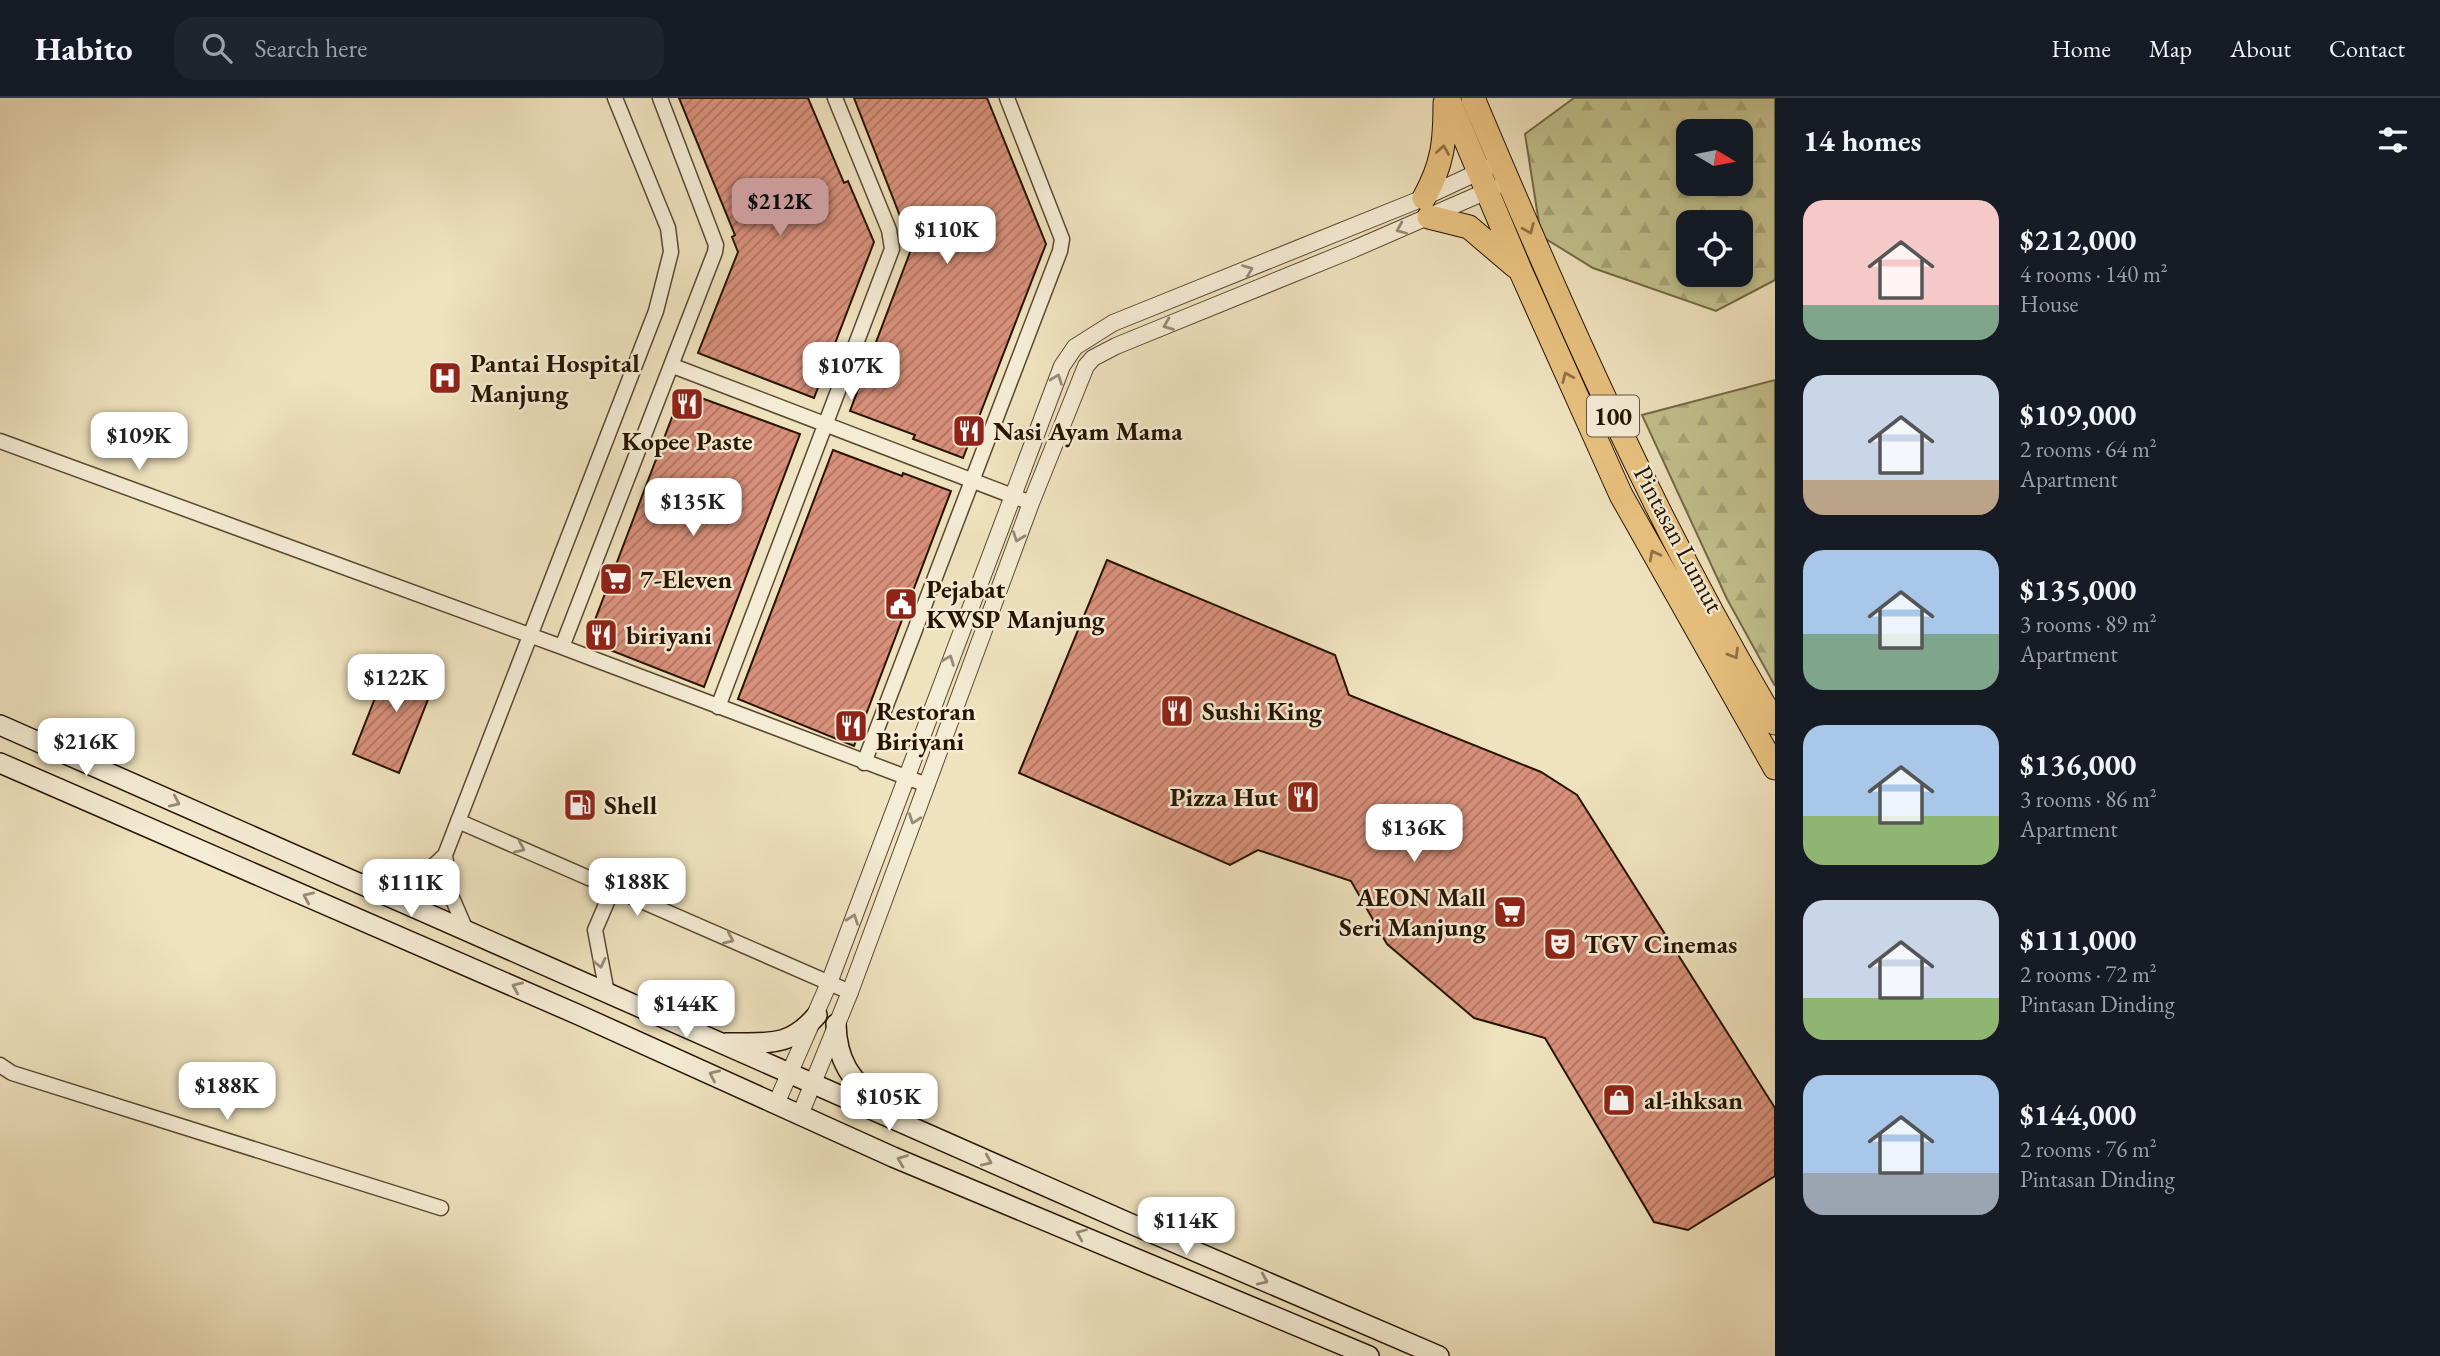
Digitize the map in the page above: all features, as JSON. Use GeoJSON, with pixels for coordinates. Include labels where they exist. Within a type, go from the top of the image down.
{"type":"FeatureCollection","features":[{"type":"Feature","properties":{"kind":"highway","name":"Pintasan Lumut"},"geometry":{"type":"LineString","coordinates":[[1446,98],[1621,495],[1775,768]]}},
{"type":"Feature","properties":{"kind":"highway"},"geometry":{"type":"LineString","coordinates":[[1446,98],[1442,155],[1427,207],[1469,227],[1521,272]]}},
{"type":"Feature","properties":{"kind":"highway","name":"Pintasan Lumut"},"geometry":{"type":"LineString","coordinates":[[1474,98],[1647,491],[1721,633],[1775,723]]}},
{"type":"Feature","properties":{"kind":"main road"},"geometry":{"type":"LineString","coordinates":[[0,725],[1439,1356]]}},
{"type":"Feature","properties":{"kind":"main road"},"geometry":{"type":"LineString","coordinates":[[6,769],[800,1115],[1369,1356]]}},
{"type":"Feature","properties":{"kind":"main road"},"geometry":{"type":"LineString","coordinates":[[721,1043],[790,1039],[802,1033],[817,1015]]}},
{"type":"Feature","properties":{"kind":"main road"},"geometry":{"type":"LineString","coordinates":[[836,1024],[840,1057],[852,1078],[889,1116]]}},
{"type":"Feature","properties":{"kind":"street"},"geometry":{"type":"LineString","coordinates":[[352,880],[400,884],[418,879],[445,855],[656,311],[671,252],[667,229],[615,98]]}},
{"type":"Feature","properties":{"kind":"street"},"geometry":{"type":"LineString","coordinates":[[562,647],[673,366],[716,245],[660,98]]}},
{"type":"Feature","properties":{"kind":"street"},"geometry":{"type":"LineString","coordinates":[[718,707],[892,249],[889,230],[835,98]]}},
{"type":"Feature","properties":{"kind":"street"},"geometry":{"type":"LineString","coordinates":[[864,763],[1060,251],[1062,239],[1007,98]]}},
{"type":"Feature","properties":{"kind":"street"},"geometry":{"type":"LineString","coordinates":[[800,1115],[850,992],[1080,375],[1093,358],[1116,345],[1505,172]]}},
{"type":"Feature","properties":{"kind":"street"},"geometry":{"type":"LineString","coordinates":[[776,1104],[817,1015],[1012,495],[1062,366],[1075,347],[1087,337],[1114,323],[1427,207]]}},
{"type":"Feature","properties":{"kind":"street"},"geometry":{"type":"LineString","coordinates":[[673,366],[825,421],[1031,503]]}},
{"type":"Feature","properties":{"kind":"street"},"geometry":{"type":"LineString","coordinates":[[0,440],[530,635],[926,785]]}},
{"type":"Feature","properties":{"kind":"street"},"geometry":{"type":"LineString","coordinates":[[458,821],[850,992]]}},
{"type":"Feature","properties":{"kind":"street"},"geometry":{"type":"LineString","coordinates":[[445,855],[450,893],[466,930]]}},
{"type":"Feature","properties":{"kind":"street"},"geometry":{"type":"LineString","coordinates":[[607,993],[595,930],[612,888]]}},
{"type":"Feature","properties":{"kind":"street"},"geometry":{"type":"LineString","coordinates":[[0,1065],[12,1073],[441,1208]]}},
{"type":"Feature","properties":{"kind":"green space"},"geometry":{"type":"Polygon","coordinates":[[[1574,98],[1775,98],[1775,280],[1716,311],[1593,268],[1541,236],[1525,134],[1574,98]]]}},
{"type":"Feature","properties":{"kind":"green space"},"geometry":{"type":"Polygon","coordinates":[[[1775,380],[1775,686],[1727,599],[1642,415],[1775,380]]]}},
{"type":"Feature","properties":{"kind":"building"},"geometry":{"type":"Polygon","coordinates":[[[679,98],[808,98],[844,183],[848,181],[874,242],[814,398],[698,353],[738,252],[732,237],[735,235],[679,98]]]}},
{"type":"Feature","properties":{"kind":"building"},"geometry":{"type":"Polygon","coordinates":[[[854,98],[987,98],[1046,244],[963,458],[913,439],[915,435],[850,411],[912,247],[854,98]]]}},
{"type":"Feature","properties":{"kind":"building"},"geometry":{"type":"Polygon","coordinates":[[[682,391],[800,434],[704,687],[587,641],[682,391]]]}},
{"type":"Feature","properties":{"kind":"building"},"geometry":{"type":"Polygon","coordinates":[[[833,450],[951,491],[854,746],[738,699],[833,450]]]}},
{"type":"Feature","properties":{"kind":"building","name":"AEON Mall Seri Manjung"},"geometry":{"type":"Polygon","coordinates":[[[1107,560],[1335,655],[1349,695],[1541,772],[1577,795],[1775,1108],[1775,1176],[1688,1230],[1654,1222],[1545,1038],[1474,1018],[1387,944],[1351,881],[1258,850],[1230,865],[1019,773],[1107,560]]]}},
{"type":"Feature","properties":{"kind":"building"},"geometry":{"type":"Polygon","coordinates":[[[392,655],[438,674],[399,773],[353,754],[392,655]]]}},
{"type":"Feature","properties":{"kind":"place","name":"Pantai Hospital Manjung"},"geometry":{"type":"Point","coordinates":[445,378]}},
{"type":"Feature","properties":{"kind":"place","name":"Kopee Paste"},"geometry":{"type":"Point","coordinates":[687,404]}},
{"type":"Feature","properties":{"kind":"place","name":"Nasi Ayam Mama"},"geometry":{"type":"Point","coordinates":[969,431]}},
{"type":"Feature","properties":{"kind":"place","name":"7-Eleven"},"geometry":{"type":"Point","coordinates":[616,579]}},
{"type":"Feature","properties":{"kind":"place","name":"Pejabat KWSP Manjung"},"geometry":{"type":"Point","coordinates":[901,604]}},
{"type":"Feature","properties":{"kind":"place","name":"biriyani"},"geometry":{"type":"Point","coordinates":[601,635]}},
{"type":"Feature","properties":{"kind":"place","name":"Sushi King"},"geometry":{"type":"Point","coordinates":[1177,711]}},
{"type":"Feature","properties":{"kind":"place","name":"Restoran Biriyani"},"geometry":{"type":"Point","coordinates":[851,726]}},
{"type":"Feature","properties":{"kind":"place","name":"Pizza Hut"},"geometry":{"type":"Point","coordinates":[1303,797]}},
{"type":"Feature","properties":{"kind":"place","name":"Shell"},"geometry":{"type":"Point","coordinates":[580,805]}},
{"type":"Feature","properties":{"kind":"place","name":"AEON Mall Seri Manjung"},"geometry":{"type":"Point","coordinates":[1510,912]}},
{"type":"Feature","properties":{"kind":"place","name":"TGV Cinemas"},"geometry":{"type":"Point","coordinates":[1560,944]}},
{"type":"Feature","properties":{"kind":"place","name":"al-ihksan"},"geometry":{"type":"Point","coordinates":[1619,1100]}}]}
